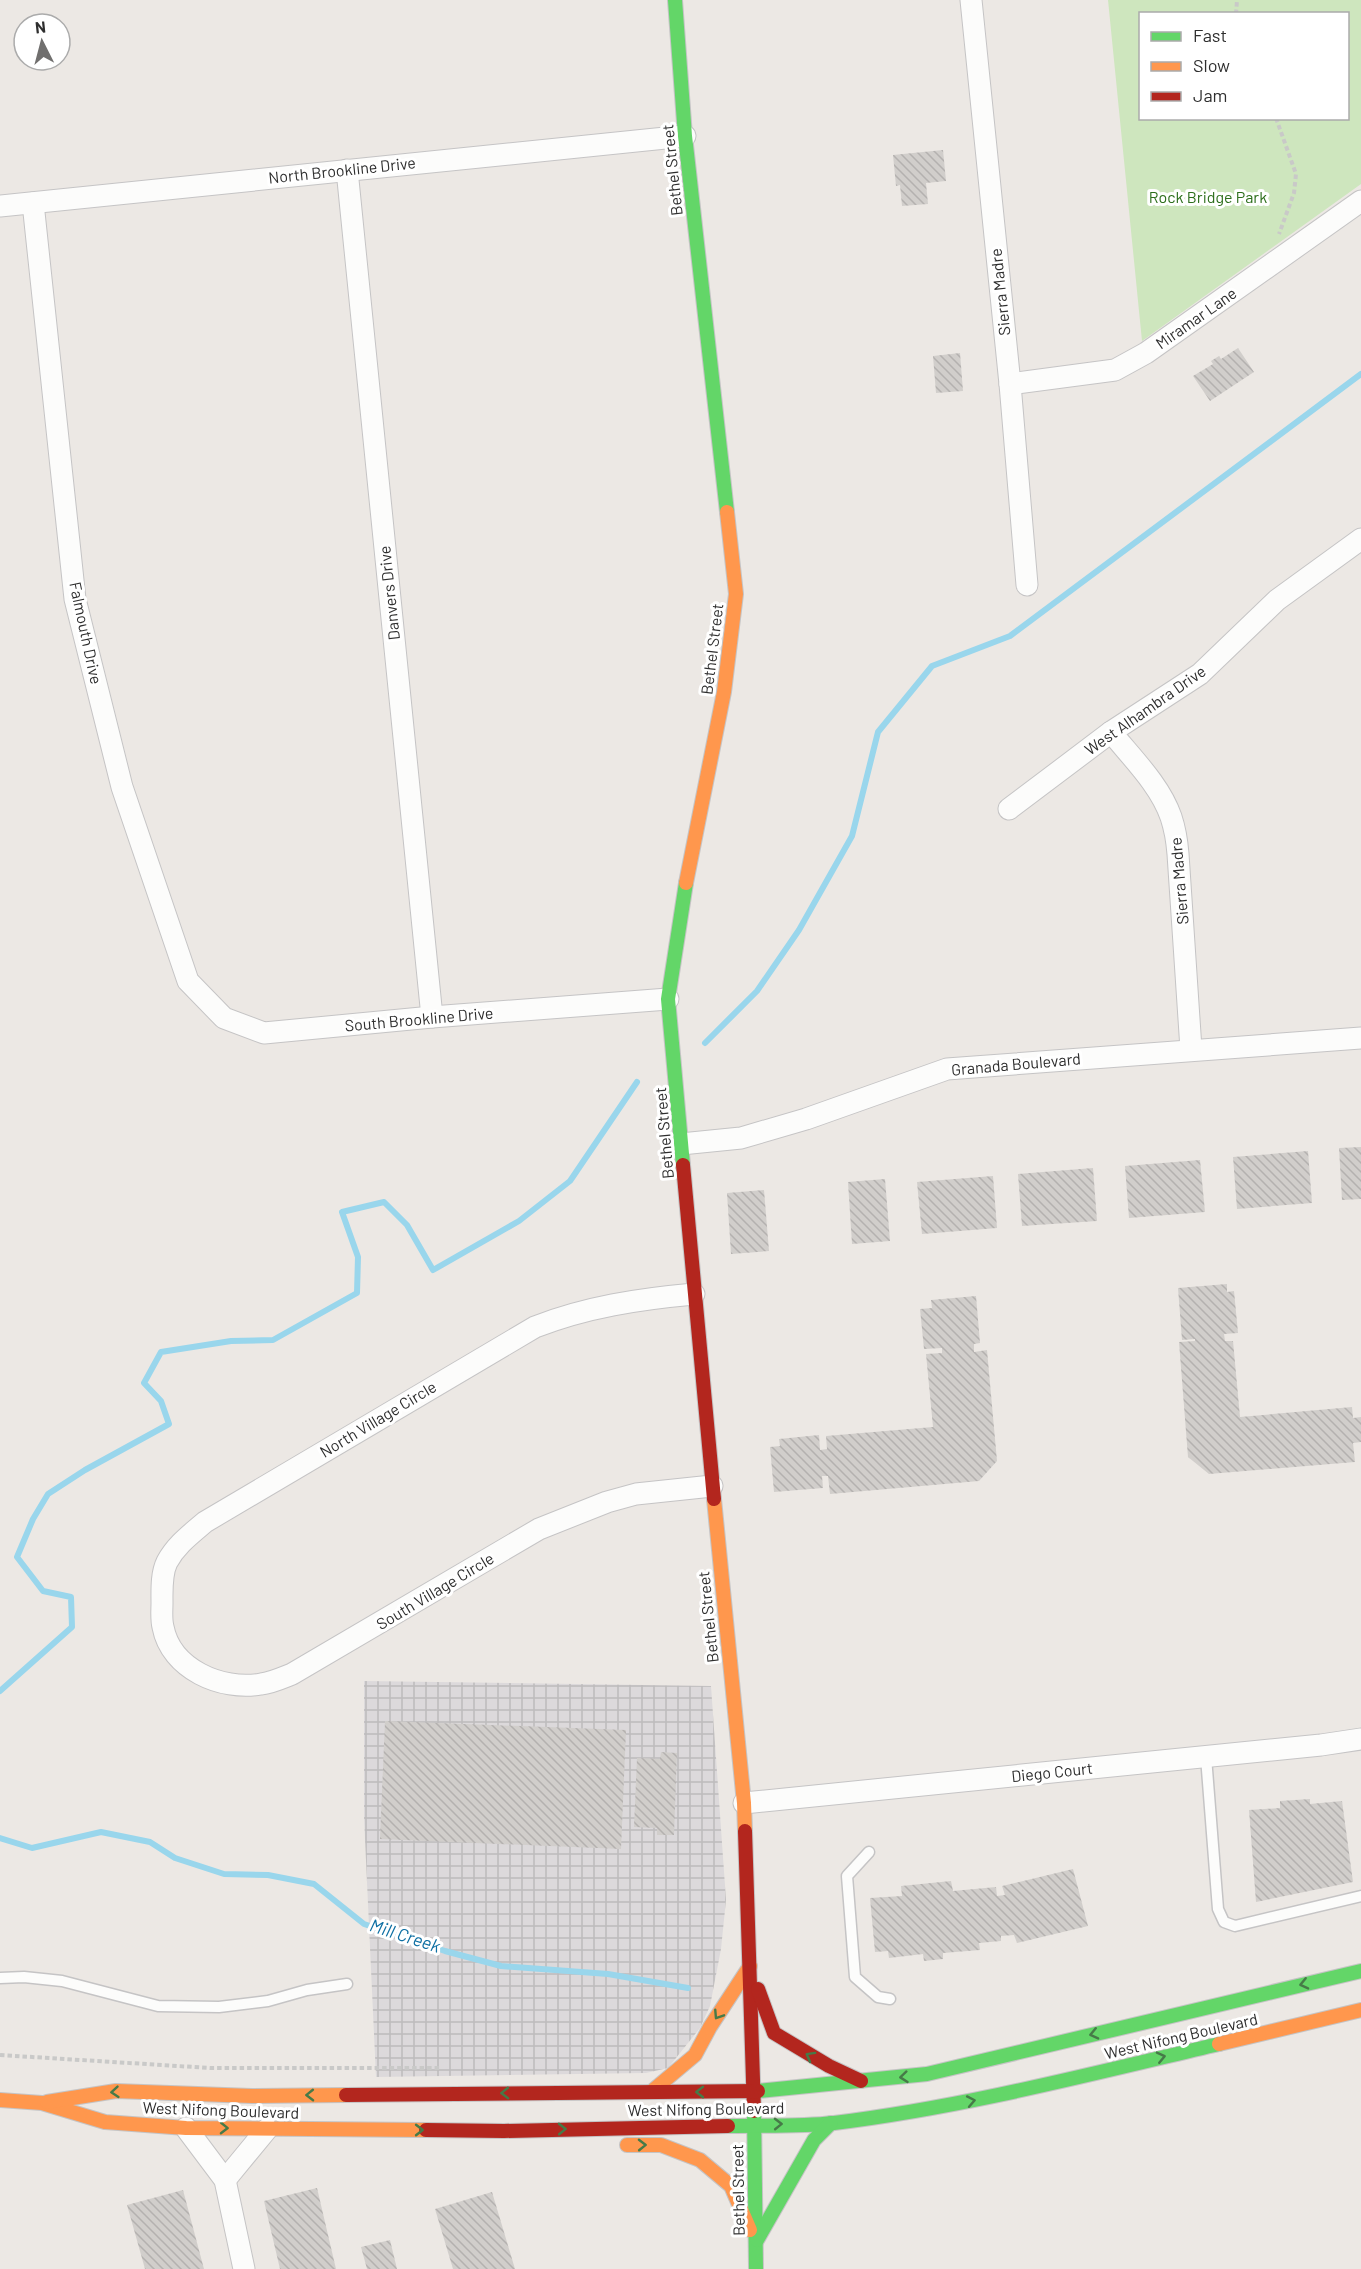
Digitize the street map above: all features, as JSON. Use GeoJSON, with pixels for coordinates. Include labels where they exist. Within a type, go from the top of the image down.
{"type":"FeatureCollection","features":[{"type":"Feature","properties":{"kind":"main road","name":"Bethel Street"},"geometry":{"type":"LineString","coordinates":[[675,0],[685,136],[736,594],[724,692],[681,906],[668,999],[712,1486],[744,1803],[754,2091],[756,2269]]}},
{"type":"Feature","properties":{"kind":"main road"},"geometry":{"type":"LineString","coordinates":[[750,1966],[774,2033],[821,2062],[863,2081]]}},
{"type":"Feature","properties":{"kind":"main road"},"geometry":{"type":"LineString","coordinates":[[651,2092],[695,2055],[710,2027],[750,1966]]}},
{"type":"Feature","properties":{"kind":"main road","name":"West Nifong Boulevard"},"geometry":{"type":"LineString","coordinates":[[42,2103],[116,2091],[252,2096],[754,2091],[863,2081],[927,2074],[1361,1971]]}},
{"type":"Feature","properties":{"kind":"main road"},"geometry":{"type":"LineString","coordinates":[[1312,2021],[1340,2000]]}},
{"type":"Feature","properties":{"kind":"main road","name":"West Nifong Boulevard"},"geometry":{"type":"LineString","coordinates":[[0,2100],[42,2103],[105,2122],[186,2128],[504,2131],[831,2123],[929,2109],[1005,2094],[1361,2010]]}},
{"type":"Feature","properties":{"kind":"main road"},"geometry":{"type":"LineString","coordinates":[[756,2242],[814,2140],[831,2123]]}},
{"type":"Feature","properties":{"kind":"main road"},"geometry":{"type":"LineString","coordinates":[[504,2131],[530,2147]]}},
{"type":"Feature","properties":{"kind":"main road"},"geometry":{"type":"LineString","coordinates":[[614,2146],[661,2145],[700,2160],[731,2186],[756,2242]]}},
{"type":"Feature","properties":{"kind":"street","name":"Sierra Madre"},"geometry":{"type":"LineString","coordinates":[[971,0],[1010,384],[1027,585]]}},
{"type":"Feature","properties":{"kind":"street","name":"North Brookline Drive"},"geometry":{"type":"LineString","coordinates":[[0,206],[685,136]]}},
{"type":"Feature","properties":{"kind":"street","name":"Danvers Drive"},"geometry":{"type":"LineString","coordinates":[[347,170],[432,1017]]}},
{"type":"Feature","properties":{"kind":"street","name":"Miramar Lane"},"geometry":{"type":"LineString","coordinates":[[1010,384],[1115,370],[1146,353],[1361,201]]}},
{"type":"Feature","properties":{"kind":"street","name":"Falmouth Drive"},"geometry":{"type":"LineString","coordinates":[[33,202],[75,599],[122,787],[188,981]]}},
{"type":"Feature","properties":{"kind":"street","name":"West Alhambra Drive"},"geometry":{"type":"LineString","coordinates":[[1009,809],[1111,732],[1200,674],[1277,600],[1357,548]]}},
{"type":"Feature","properties":{"kind":"street","name":"Sierra Madre"},"geometry":{"type":"LineString","coordinates":[[1111,732],[1161,797],[1175,832],[1191,1049]]}},
{"type":"Feature","properties":{"kind":"street","name":"South Brookline Drive"},"geometry":{"type":"LineString","coordinates":[[188,981],[224,1018],[264,1033],[432,1017],[668,999]]}},
{"type":"Feature","properties":{"kind":"street","name":"Granada Boulevard"},"geometry":{"type":"LineString","coordinates":[[681,1144],[741,1138],[806,1119],[947,1068],[1361,1038]]}},
{"type":"Feature","properties":{"kind":"street","name":"North Village Circle"},"geometry":{"type":"LineString","coordinates":[[171,1648],[162,1626],[166,1564],[180,1543],[205,1522],[534,1327],[599,1306],[694,1294]]}},
{"type":"Feature","properties":{"kind":"street","name":"South Village Circle"},"geometry":{"type":"LineString","coordinates":[[171,1648],[193,1670],[209,1679],[235,1686],[261,1684],[292,1674],[539,1528],[587,1509],[636,1494],[712,1486]]}},
{"type":"Feature","properties":{"kind":"street","name":"Diego Court"},"geometry":{"type":"LineString","coordinates":[[744,1803],[1206,1757],[1361,1739]]}},
{"type":"Feature","properties":{"kind":"street"},"geometry":{"type":"LineString","coordinates":[[186,2128],[225,2180],[244,2269]]}},
{"type":"Feature","properties":{"kind":"street"},"geometry":{"type":"LineString","coordinates":[[225,2180],[267,2129]]}},
{"type":"Feature","properties":{"kind":"lane"},"geometry":{"type":"LineString","coordinates":[[1206,1757],[1218,1909],[1224,1922],[1235,1926],[1361,1896]]}},
{"type":"Feature","properties":{"kind":"lane"},"geometry":{"type":"LineString","coordinates":[[868,1852],[847,1875],[855,1977],[878,1997],[890,1999]]}},
{"type":"Feature","properties":{"kind":"lane"},"geometry":{"type":"LineString","coordinates":[[0,1978],[24,1977],[62,1981],[131,2001],[158,2006],[219,2007],[268,2001],[307,1990],[347,1984]]}},
{"type":"Feature","properties":{"kind":"path"},"geometry":{"type":"LineString","coordinates":[[1277,120],[1296,174],[1294,193],[1279,232],[1279,261]]}},
{"type":"Feature","properties":{"kind":"path"},"geometry":{"type":"LineString","coordinates":[[0,2055],[210,2068],[449,2067]]}},
{"type":"Feature","properties":{"kind":"shaded area"},"geometry":{"type":"Polygon","coordinates":[[[364,1681],[711,1686],[726,1900],[721,1949],[710,2006],[700,2028],[668,2068],[646,2073],[376,2077],[364,1817],[364,1681]]]}},
{"type":"Feature","properties":{"kind":"green space","name":"Rock Bridge Park"},"geometry":{"type":"Polygon","coordinates":[[[1108,0],[1361,0],[1361,184],[1142,341],[1108,0]]]}},
{"type":"Feature","properties":{"kind":"building"},"geometry":{"type":"Polygon","coordinates":[[[943,150],[946,181],[926,183],[928,204],[902,206],[900,185],[896,186],[893,155],[943,150]]]}},
{"type":"Feature","properties":{"kind":"building"},"geometry":{"type":"Polygon","coordinates":[[[1238,348],[1254,372],[1210,401],[1193,376],[1213,364],[1211,361],[1219,356],[1221,359],[1238,348]]]}},
{"type":"Feature","properties":{"kind":"building"},"geometry":{"type":"Polygon","coordinates":[[[960,353],[963,391],[936,393],[933,356],[960,353]]]}},
{"type":"Feature","properties":{"kind":"building"},"geometry":{"type":"Polygon","coordinates":[[[1361,1147],[1361,1199],[1342,1200],[1339,1148],[1361,1147]]]}},
{"type":"Feature","properties":{"kind":"building"},"geometry":{"type":"Polygon","coordinates":[[[1308,1151],[1312,1203],[1237,1209],[1233,1157],[1308,1151]]]}},
{"type":"Feature","properties":{"kind":"building"},"geometry":{"type":"Polygon","coordinates":[[[1200,1160],[1205,1212],[1129,1218],[1125,1166],[1200,1160]]]}},
{"type":"Feature","properties":{"kind":"building"},"geometry":{"type":"Polygon","coordinates":[[[1093,1168],[1097,1221],[1022,1226],[1018,1174],[1093,1168]]]}},
{"type":"Feature","properties":{"kind":"building"},"geometry":{"type":"Polygon","coordinates":[[[993,1176],[997,1228],[922,1234],[917,1182],[993,1176]]]}},
{"type":"Feature","properties":{"kind":"building"},"geometry":{"type":"Polygon","coordinates":[[[885,1179],[890,1241],[852,1244],[848,1182],[885,1179]]]}},
{"type":"Feature","properties":{"kind":"building"},"geometry":{"type":"Polygon","coordinates":[[[764,1190],[769,1251],[731,1254],[727,1193],[764,1190]]]}},
{"type":"Feature","properties":{"kind":"building"},"geometry":{"type":"Polygon","coordinates":[[[1227,1284],[1227,1292],[1234,1291],[1238,1333],[1224,1334],[1225,1341],[1233,1341],[1240,1417],[1352,1407],[1353,1418],[1361,1417],[1361,1442],[1353,1443],[1355,1462],[1209,1474],[1188,1457],[1179,1342],[1195,1341],[1195,1339],[1182,1340],[1178,1288],[1227,1284]]]}},
{"type":"Feature","properties":{"kind":"building"},"geometry":{"type":"Polygon","coordinates":[[[976,1296],[980,1343],[974,1344],[974,1352],[987,1350],[997,1461],[979,1481],[830,1494],[828,1476],[822,1476],[823,1488],[774,1492],[770,1447],[780,1446],[779,1439],[819,1435],[820,1450],[827,1449],[826,1436],[933,1427],[926,1354],[942,1353],[942,1348],[924,1349],[920,1309],[932,1308],[931,1300],[976,1296]]]}},
{"type":"Feature","properties":{"kind":"building"},"geometry":{"type":"Polygon","coordinates":[[[385,1721],[626,1730],[621,1849],[380,1839],[385,1721]]]}},
{"type":"Feature","properties":{"kind":"building"},"geometry":{"type":"Polygon","coordinates":[[[661,1752],[677,1753],[674,1835],[657,1835],[657,1828],[634,1827],[637,1758],[660,1759],[661,1752]]]}},
{"type":"Feature","properties":{"kind":"building"},"geometry":{"type":"Polygon","coordinates":[[[1310,1799],[1310,1804],[1342,1801],[1353,1882],[1256,1902],[1249,1810],[1280,1808],[1280,1801],[1310,1799]]]}},
{"type":"Feature","properties":{"kind":"building"},"geometry":{"type":"Polygon","coordinates":[[[1073,1869],[1088,1926],[1017,1943],[1014,1935],[1001,1936],[1001,1941],[979,1943],[980,1950],[943,1953],[943,1959],[924,1961],[923,1954],[889,1958],[888,1951],[875,1952],[870,1898],[902,1896],[901,1886],[951,1881],[953,1891],[996,1887],[997,1896],[1005,1895],[1002,1886],[1073,1869]]]}},
{"type":"Feature","properties":{"kind":"building"},"geometry":{"type":"Polygon","coordinates":[[[317,2188],[336,2269],[280,2269],[264,2201],[317,2188]]]}},
{"type":"Feature","properties":{"kind":"building"},"geometry":{"type":"Polygon","coordinates":[[[183,2190],[204,2269],[145,2269],[127,2205],[183,2190]]]}},
{"type":"Feature","properties":{"kind":"building"},"geometry":{"type":"Polygon","coordinates":[[[492,2192],[515,2269],[453,2269],[435,2209],[492,2192]]]}},
{"type":"Feature","properties":{"kind":"building"},"geometry":{"type":"Polygon","coordinates":[[[390,2240],[397,2269],[367,2269],[361,2247],[390,2240]]]}},
{"type":"Feature","properties":{"kind":"waterway"},"geometry":{"type":"LineString","coordinates":[[705,1043],[757,991],[799,930],[852,836],[878,732],[932,666],[1010,636],[1361,374]]}},
{"type":"Feature","properties":{"kind":"waterway"},"geometry":{"type":"LineString","coordinates":[[0,1691],[72,1627],[71,1597],[43,1591],[17,1557],[33,1519],[48,1494],[85,1470],[169,1424],[161,1401],[144,1383],[161,1352],[231,1341],[273,1340],[357,1293],[358,1257],[342,1212],[384,1202],[407,1225],[433,1270],[519,1221],[570,1181],[637,1082]]}},
{"type":"Feature","properties":{"kind":"waterway","name":"Mill Creek"},"geometry":{"type":"LineString","coordinates":[[0,1838],[32,1848],[101,1832],[150,1842],[175,1858],[224,1874],[268,1875],[314,1884],[364,1924],[445,1951],[501,1966],[608,1974],[688,1988]]}},
{"type":"Feature","properties":{"kind":"traffic: fast"},"geometry":{"type":"LineString","coordinates":[[675,0],[685,136],[727,512]]}},
{"type":"Feature","properties":{"kind":"traffic: fast"},"geometry":{"type":"LineString","coordinates":[[683,1165],[668,999],[686,883]]}},
{"type":"Feature","properties":{"kind":"traffic: fast"},"geometry":{"type":"LineString","coordinates":[[758,2091],[927,2074],[1361,1971]]}},
{"type":"Feature","properties":{"kind":"traffic: fast"},"geometry":{"type":"LineString","coordinates":[[728,2126],[834,2123],[931,2108],[1027,2089],[1219,2044]]}},
{"type":"Feature","properties":{"kind":"traffic: fast"},"geometry":{"type":"LineString","coordinates":[[754,2111],[756,2269]]}},
{"type":"Feature","properties":{"kind":"traffic: fast"},"geometry":{"type":"LineString","coordinates":[[757,2240],[814,2140],[831,2123]]}},
{"type":"Feature","properties":{"kind":"traffic: slow"},"geometry":{"type":"LineString","coordinates":[[686,883],[724,692],[736,594],[727,512]]}},
{"type":"Feature","properties":{"kind":"traffic: slow"},"geometry":{"type":"LineString","coordinates":[[714,1499],[745,1831]]}},
{"type":"Feature","properties":{"kind":"traffic: slow"},"geometry":{"type":"LineString","coordinates":[[651,2092],[695,2055],[710,2027],[750,1966]]}},
{"type":"Feature","properties":{"kind":"traffic: slow"},"geometry":{"type":"LineString","coordinates":[[1219,2044],[1361,2010]]}},
{"type":"Feature","properties":{"kind":"traffic: slow"},"geometry":{"type":"LineString","coordinates":[[47,2102],[116,2091],[252,2096],[346,2095]]}},
{"type":"Feature","properties":{"kind":"traffic: slow"},"geometry":{"type":"LineString","coordinates":[[0,2100],[42,2103],[105,2122],[186,2128],[426,2130]]}},
{"type":"Feature","properties":{"kind":"traffic: slow"},"geometry":{"type":"LineString","coordinates":[[627,2145],[661,2145],[700,2160],[731,2186],[750,2230]]}},
{"type":"Feature","properties":{"kind":"traffic: jam"},"geometry":{"type":"LineString","coordinates":[[683,1165],[714,1499]]}},
{"type":"Feature","properties":{"kind":"traffic: jam"},"geometry":{"type":"LineString","coordinates":[[745,1831],[754,2111]]}},
{"type":"Feature","properties":{"kind":"traffic: jam"},"geometry":{"type":"LineString","coordinates":[[758,1989],[774,2033],[829,2066],[861,2081]]}},
{"type":"Feature","properties":{"kind":"traffic: jam"},"geometry":{"type":"LineString","coordinates":[[346,2095],[758,2091]]}},
{"type":"Feature","properties":{"kind":"traffic: jam"},"geometry":{"type":"LineString","coordinates":[[426,2130],[504,2131],[728,2126]]}}]}
